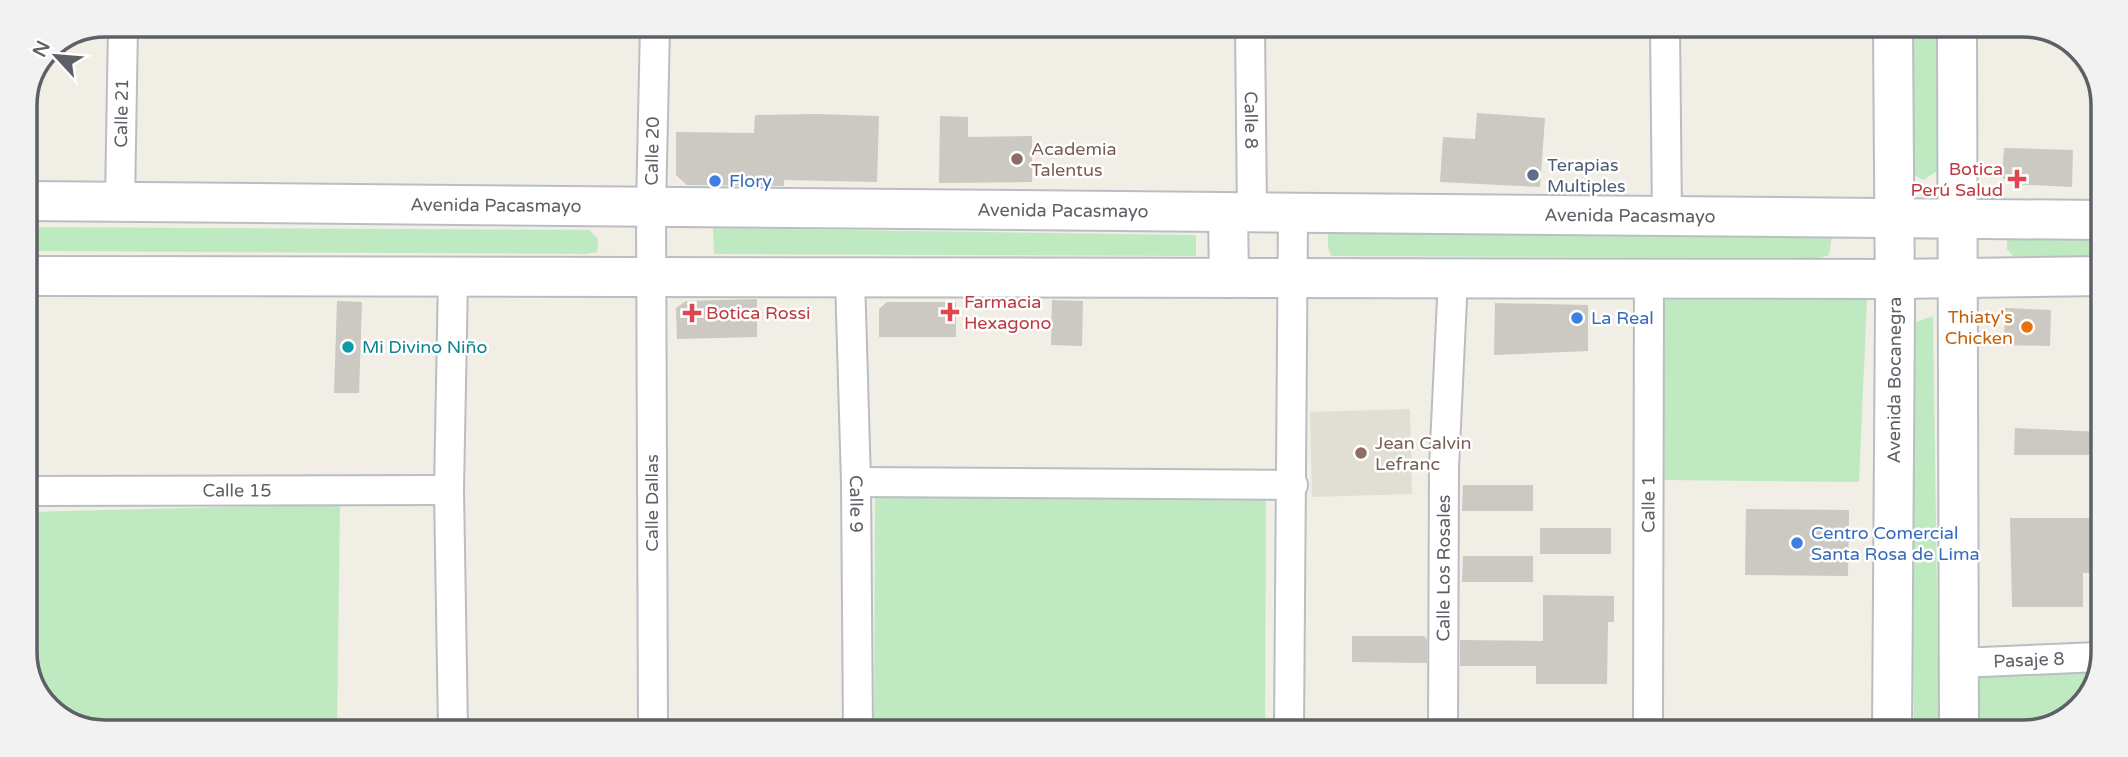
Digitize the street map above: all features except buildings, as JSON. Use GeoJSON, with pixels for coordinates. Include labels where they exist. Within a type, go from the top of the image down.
{"type":"FeatureCollection","features":[{"type":"Feature","properties":{"kind":"main road","name":"Avenida Bocanegra"},"geometry":{"type":"LineString","coordinates":[[1892,720],[1895,279],[1893,37]]}},
{"type":"Feature","properties":{"kind":"main road"},"geometry":{"type":"LineString","coordinates":[[1957,37],[1959,720]]}},
{"type":"Feature","properties":{"kind":"main road","name":"Avenida Pacasmayo"},"geometry":{"type":"LineString","coordinates":[[37,201],[1893,221],[2091,220]]}},
{"type":"Feature","properties":{"kind":"main road"},"geometry":{"type":"LineString","coordinates":[[1229,278],[1240,214]]}},
{"type":"Feature","properties":{"kind":"main road"},"geometry":{"type":"LineString","coordinates":[[37,276],[1649,279],[2091,276]]}},
{"type":"Feature","properties":{"kind":"street","name":"Calle 21"},"geometry":{"type":"LineString","coordinates":[[120,202],[123,37]]}},
{"type":"Feature","properties":{"kind":"street","name":"Calle 20"},"geometry":{"type":"LineString","coordinates":[[652,277],[654,37]]}},
{"type":"Feature","properties":{"kind":"street","name":"Calle 8"},"geometry":{"type":"LineString","coordinates":[[1240,214],[1249,37]]}},
{"type":"Feature","properties":{"kind":"street"},"geometry":{"type":"LineString","coordinates":[[1665,37],[1667,218]]}},
{"type":"Feature","properties":{"kind":"street"},"geometry":{"type":"LineString","coordinates":[[1289,720],[1293,214]]}},
{"type":"Feature","properties":{"kind":"street"},"geometry":{"type":"LineString","coordinates":[[453,277],[449,490],[453,720]]}},
{"type":"Feature","properties":{"kind":"street","name":"Calle Dallas"},"geometry":{"type":"LineString","coordinates":[[652,277],[653,720]]}},
{"type":"Feature","properties":{"kind":"street","name":"Calle 9"},"geometry":{"type":"LineString","coordinates":[[850,278],[856,482],[858,720]]}},
{"type":"Feature","properties":{"kind":"street","name":"Calle Los Rosales"},"geometry":{"type":"LineString","coordinates":[[1443,720],[1444,467],[1453,278]]}},
{"type":"Feature","properties":{"kind":"street","name":"Calle 1"},"geometry":{"type":"LineString","coordinates":[[1648,720],[1649,279]]}},
{"type":"Feature","properties":{"kind":"street"},"geometry":{"type":"LineString","coordinates":[[856,482],[1293,485]]}},
{"type":"Feature","properties":{"kind":"street","name":"Calle 15"},"geometry":{"type":"LineString","coordinates":[[37,491],[449,490]]}},
{"type":"Feature","properties":{"kind":"street","name":"Pasaje 8"},"geometry":{"type":"LineString","coordinates":[[1958,663],[2091,657]]}},
{"type":"Feature","properties":{"kind":"shaded area","name":"Jean Calvin Lefranc"},"geometry":{"type":"Polygon","coordinates":[[[1410,409],[1412,494],[1312,497],[1310,412],[1410,409]]]}},
{"type":"Feature","properties":{"kind":"green space"},"geometry":{"type":"Polygon","coordinates":[[[1911,37],[1940,37],[1939,170],[1923,180],[1910,173],[1911,37]]]}},
{"type":"Feature","properties":{"kind":"green space"},"geometry":{"type":"Polygon","coordinates":[[[1342,226],[1832,236],[1829,255],[1820,258],[1331,256],[1328,233],[1342,226]]]}},
{"type":"Feature","properties":{"kind":"green space"},"geometry":{"type":"Polygon","coordinates":[[[37,227],[589,230],[598,239],[597,252],[37,251],[37,227]]]}},
{"type":"Feature","properties":{"kind":"green space"},"geometry":{"type":"Polygon","coordinates":[[[713,228],[1196,235],[1196,256],[714,254],[713,228]]]}},
{"type":"Feature","properties":{"kind":"green space"},"geometry":{"type":"Polygon","coordinates":[[[2091,229],[2091,256],[2013,256],[2007,249],[2007,236],[2091,229]]]}},
{"type":"Feature","properties":{"kind":"green space"},"geometry":{"type":"Polygon","coordinates":[[[1867,299],[1859,482],[1663,480],[1664,300],[1867,299]]]}},
{"type":"Feature","properties":{"kind":"green space"},"geometry":{"type":"Polygon","coordinates":[[[1933,316],[1939,720],[1914,720],[1908,325],[1933,316]]]}},
{"type":"Feature","properties":{"kind":"green space"},"geometry":{"type":"Polygon","coordinates":[[[1266,497],[1265,720],[874,720],[875,498],[1266,497]]]}},
{"type":"Feature","properties":{"kind":"green space"},"geometry":{"type":"Polygon","coordinates":[[[340,504],[337,720],[105,720],[83,717],[63,706],[46,686],[39,670],[37,656],[37,512],[340,504]]]}},
{"type":"Feature","properties":{"kind":"green space"},"geometry":{"type":"Polygon","coordinates":[[[1976,669],[2089,669],[2080,690],[2071,700],[2045,717],[2032,720],[1976,720],[1976,669]]]}},
{"type":"Feature","properties":{"kind":"place","name":"Academia Talentus"},"geometry":{"type":"Point","coordinates":[1017,159]}},
{"type":"Feature","properties":{"kind":"place","name":"Terapias Multiples"},"geometry":{"type":"Point","coordinates":[1533,175]}},
{"type":"Feature","properties":{"kind":"place","name":"Botica Perú Salud"},"geometry":{"type":"Point","coordinates":[2017,179]}},
{"type":"Feature","properties":{"kind":"place","name":"Flory"},"geometry":{"type":"Point","coordinates":[715,181]}},
{"type":"Feature","properties":{"kind":"place","name":"Farmacia Hexagono"},"geometry":{"type":"Point","coordinates":[950,312]}},
{"type":"Feature","properties":{"kind":"place","name":"Botica Rossi"},"geometry":{"type":"Point","coordinates":[692,313]}},
{"type":"Feature","properties":{"kind":"place","name":"La Real"},"geometry":{"type":"Point","coordinates":[1577,318]}},
{"type":"Feature","properties":{"kind":"place","name":"Thiaty's Chicken"},"geometry":{"type":"Point","coordinates":[2027,327]}},
{"type":"Feature","properties":{"kind":"place","name":"Mi Divino Niño"},"geometry":{"type":"Point","coordinates":[348,347]}},
{"type":"Feature","properties":{"kind":"place","name":"Jean Calvin Lefranc"},"geometry":{"type":"Point","coordinates":[1361,453]}},
{"type":"Feature","properties":{"kind":"place","name":"Centro Comercial Santa Rosa de Lima"},"geometry":{"type":"Point","coordinates":[1797,543]}}]}
